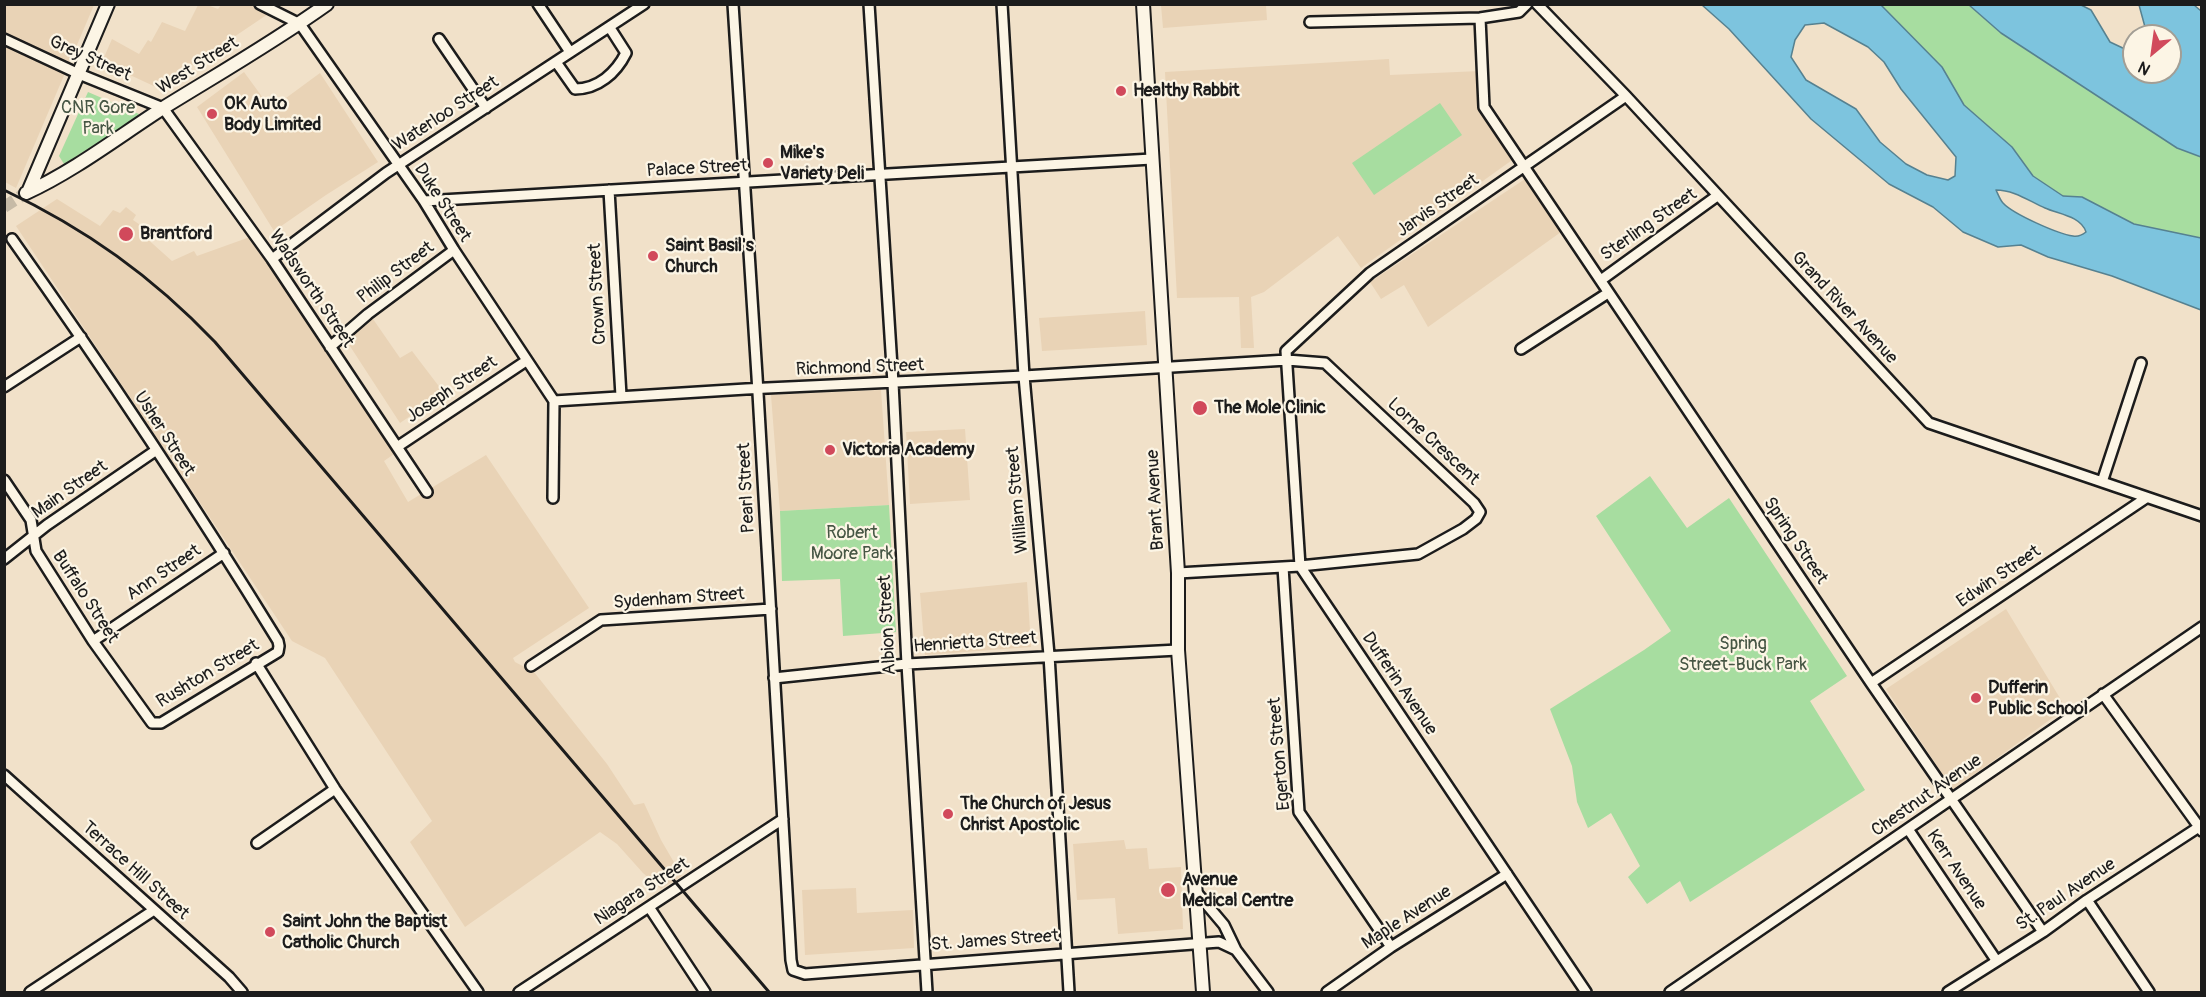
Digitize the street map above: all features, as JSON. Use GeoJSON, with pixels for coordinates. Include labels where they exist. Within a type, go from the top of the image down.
{"type":"FeatureCollection","features":[{"type":"Feature","properties":{"kind":"main road"},"geometry":{"type":"LineString","coordinates":[[79,74],[108,4]]}},
{"type":"Feature","properties":{"kind":"main road","name":"West Street"},"geometry":{"type":"LineString","coordinates":[[79,74],[27,192],[48,183],[163,108],[300,24],[327,4]]}},
{"type":"Feature","properties":{"kind":"main road","name":"Brant Avenue"},"geometry":{"type":"LineString","coordinates":[[1143,4],[1178,573],[1178,650],[1203,993]]}},
{"type":"Feature","properties":{"kind":"street"},"geometry":{"type":"LineString","coordinates":[[260,4],[300,24]]}},
{"type":"Feature","properties":{"kind":"street"},"geometry":{"type":"LineString","coordinates":[[538,4],[570,52]]}},
{"type":"Feature","properties":{"kind":"street","name":"Waterloo Street"},"geometry":{"type":"LineString","coordinates":[[272,259],[398,165],[644,4]]}},
{"type":"Feature","properties":{"kind":"street","name":"Pearl Street"},"geometry":{"type":"LineString","coordinates":[[733,4],[791,960],[794,970]]}},
{"type":"Feature","properties":{"kind":"street","name":"Albion Street"},"geometry":{"type":"LineString","coordinates":[[869,4],[927,993]]}},
{"type":"Feature","properties":{"kind":"street","name":"William Street"},"geometry":{"type":"LineString","coordinates":[[1002,4],[1024,376],[1049,655],[1069,993]]}},
{"type":"Feature","properties":{"kind":"street"},"geometry":{"type":"LineString","coordinates":[[1310,22],[1480,18],[1519,12],[1527,4]]}},
{"type":"Feature","properties":{"kind":"street","name":"Grand River Avenue"},"geometry":{"type":"LineString","coordinates":[[1537,4],[1626,96],[1929,423],[2202,516]]}},
{"type":"Feature","properties":{"kind":"street","name":"Spring Street"},"geometry":{"type":"LineString","coordinates":[[1480,18],[1484,107],[1871,683],[2043,932]]}},
{"type":"Feature","properties":{"kind":"street","name":"Duke Street"},"geometry":{"type":"LineString","coordinates":[[300,24],[424,201],[554,401]]}},
{"type":"Feature","properties":{"kind":"street"},"geometry":{"type":"LineString","coordinates":[[556,62],[575,88],[589,89],[618,69],[626,53],[610,28]]}},
{"type":"Feature","properties":{"kind":"street","name":"Grey Street"},"geometry":{"type":"LineString","coordinates":[[4,39],[79,74],[163,108]]}},
{"type":"Feature","properties":{"kind":"street"},"geometry":{"type":"LineString","coordinates":[[439,39],[486,108]]}},
{"type":"Feature","properties":{"kind":"street","name":"Jarvis Street"},"geometry":{"type":"LineString","coordinates":[[1287,360],[1286,351],[1370,273],[1626,96]]}},
{"type":"Feature","properties":{"kind":"street","name":"Wadsworth Street"},"geometry":{"type":"LineString","coordinates":[[163,108],[272,259],[427,492]]}},
{"type":"Feature","properties":{"kind":"street","name":"Palace Street"},"geometry":{"type":"LineString","coordinates":[[424,201],[1152,159]]}},
{"type":"Feature","properties":{"kind":"street","name":"Crown Street"},"geometry":{"type":"LineString","coordinates":[[609,190],[621,396]]}},
{"type":"Feature","properties":{"kind":"street","name":"Sterling Street"},"geometry":{"type":"LineString","coordinates":[[1601,279],[1718,196]]}},
{"type":"Feature","properties":{"kind":"street","name":"Usher Street"},"geometry":{"type":"LineString","coordinates":[[12,239],[81,337],[224,553],[278,640],[278,652]]}},
{"type":"Feature","properties":{"kind":"street","name":"Philip Street"},"geometry":{"type":"LineString","coordinates":[[330,346],[368,314],[454,250]]}},
{"type":"Feature","properties":{"kind":"street"},"geometry":{"type":"LineString","coordinates":[[1521,349],[1608,293]]}},
{"type":"Feature","properties":{"kind":"street"},"geometry":{"type":"LineString","coordinates":[[4,387],[81,337]]}},
{"type":"Feature","properties":{"kind":"street"},"geometry":{"type":"LineString","coordinates":[[1287,360],[1300,566]]}},
{"type":"Feature","properties":{"kind":"street","name":"Lorne Crescent"},"geometry":{"type":"LineString","coordinates":[[1166,367],[1287,360],[1325,363],[1474,503],[1480,512],[1476,519],[1463,529],[1418,554],[1300,566],[1178,573]]}},
{"type":"Feature","properties":{"kind":"street","name":"Joseph Street"},"geometry":{"type":"LineString","coordinates":[[397,447],[526,361]]}},
{"type":"Feature","properties":{"kind":"street"},"geometry":{"type":"LineString","coordinates":[[2102,482],[2141,363]]}},
{"type":"Feature","properties":{"kind":"street","name":"Richmond Street"},"geometry":{"type":"LineString","coordinates":[[554,401],[1166,367]]}},
{"type":"Feature","properties":{"kind":"street"},"geometry":{"type":"LineString","coordinates":[[553,498],[554,401]]}},
{"type":"Feature","properties":{"kind":"street","name":"Main Street"},"geometry":{"type":"LineString","coordinates":[[4,559],[34,535],[155,451]]}},
{"type":"Feature","properties":{"kind":"street","name":"Buffalo Street"},"geometry":{"type":"LineString","coordinates":[[4,480],[31,520],[36,551],[93,641],[150,721],[155,724]]}},
{"type":"Feature","properties":{"kind":"street","name":"Edwin Street"},"geometry":{"type":"LineString","coordinates":[[1871,683],[2146,498]]}},
{"type":"Feature","properties":{"kind":"street","name":"Ann Street"},"geometry":{"type":"LineString","coordinates":[[93,641],[224,553]]}},
{"type":"Feature","properties":{"kind":"street","name":"Dufferin Avenue"},"geometry":{"type":"LineString","coordinates":[[1300,566],[1586,993]]}},
{"type":"Feature","properties":{"kind":"street","name":"Egerton Street"},"geometry":{"type":"LineString","coordinates":[[1283,567],[1299,812],[1391,947]]}},
{"type":"Feature","properties":{"kind":"street","name":"Sydenham Street"},"geometry":{"type":"LineString","coordinates":[[531,666],[601,620],[771,609]]}},
{"type":"Feature","properties":{"kind":"street","name":"Chestnut Avenue"},"geometry":{"type":"LineString","coordinates":[[1670,993],[2202,627]]}},
{"type":"Feature","properties":{"kind":"street","name":"Henrietta Street"},"geometry":{"type":"LineString","coordinates":[[774,678],[907,664],[1178,650]]}},
{"type":"Feature","properties":{"kind":"street","name":"Rushton Street"},"geometry":{"type":"LineString","coordinates":[[155,724],[161,723],[256,663],[278,652]]}},
{"type":"Feature","properties":{"kind":"street"},"geometry":{"type":"LineString","coordinates":[[256,663],[335,789],[478,993]]}},
{"type":"Feature","properties":{"kind":"street"},"geometry":{"type":"LineString","coordinates":[[2103,694],[2201,828]]}},
{"type":"Feature","properties":{"kind":"street","name":"Terrace Hill Street"},"geometry":{"type":"LineString","coordinates":[[4,775],[229,977],[242,993]]}},
{"type":"Feature","properties":{"kind":"street"},"geometry":{"type":"LineString","coordinates":[[257,843],[335,789]]}},
{"type":"Feature","properties":{"kind":"street","name":"Niagara Street"},"geometry":{"type":"LineString","coordinates":[[519,993],[783,819]]}},
{"type":"Feature","properties":{"kind":"street","name":"St. Paul Avenue"},"geometry":{"type":"LineString","coordinates":[[1948,993],[1996,960],[2043,932],[2086,900],[2201,828]]}},
{"type":"Feature","properties":{"kind":"street","name":"Kerr Avenue"},"geometry":{"type":"LineString","coordinates":[[1908,829],[1996,960]]}},
{"type":"Feature","properties":{"kind":"street","name":"Maple Avenue"},"geometry":{"type":"LineString","coordinates":[[1327,993],[1391,947],[1508,874]]}},
{"type":"Feature","properties":{"kind":"street"},"geometry":{"type":"LineString","coordinates":[[1197,893],[1224,925],[1236,950],[1268,993]]}},
{"type":"Feature","properties":{"kind":"street"},"geometry":{"type":"LineString","coordinates":[[2086,900],[2149,993]]}},
{"type":"Feature","properties":{"kind":"street"},"geometry":{"type":"LineString","coordinates":[[649,907],[705,993]]}},
{"type":"Feature","properties":{"kind":"street"},"geometry":{"type":"LineString","coordinates":[[30,993],[154,910]]}},
{"type":"Feature","properties":{"kind":"street","name":"St. James Street"},"geometry":{"type":"LineString","coordinates":[[794,970],[805,974],[1219,942],[1236,950]]}},
{"type":"Feature","properties":{"kind":"shaded area"},"geometry":{"type":"Polygon","coordinates":[[[4,5],[94,5],[16,188],[5,182],[4,5]]]}},
{"type":"Feature","properties":{"kind":"shaded area"},"geometry":{"type":"Polygon","coordinates":[[[198,5],[218,9],[221,5],[263,5],[274,10],[158,88],[102,62],[112,39],[139,54],[148,40],[151,42],[162,22],[185,31],[198,5]]]}},
{"type":"Feature","properties":{"kind":"shaded area"},"geometry":{"type":"Polygon","coordinates":[[[1161,5],[1266,5],[1267,20],[1163,28],[1161,5]]]}},
{"type":"Feature","properties":{"kind":"shaded area"},"geometry":{"type":"Polygon","coordinates":[[[1389,59],[1390,75],[1480,71],[1484,112],[1515,158],[1361,268],[1338,236],[1264,292],[1251,297],[1254,348],[1241,348],[1239,297],[1177,298],[1165,72],[1389,59]]]}},
{"type":"Feature","properties":{"kind":"shaded area"},"geometry":{"type":"Polygon","coordinates":[[[244,72],[271,109],[320,73],[378,162],[274,231],[197,107],[244,72]]]}},
{"type":"Feature","properties":{"kind":"shaded area"},"geometry":{"type":"Polygon","coordinates":[[[1525,179],[1561,232],[1428,327],[1404,285],[1381,299],[1370,282],[1525,179]]]}},
{"type":"Feature","properties":{"kind":"shaded area"},"geometry":{"type":"Polygon","coordinates":[[[57,199],[100,226],[113,210],[120,213],[126,207],[136,215],[133,220],[146,229],[144,236],[172,261],[194,251],[197,256],[250,237],[394,454],[384,461],[408,502],[486,455],[589,608],[513,658],[515,662],[534,672],[607,764],[634,805],[644,803],[661,840],[682,876],[661,889],[617,844],[600,832],[465,927],[410,842],[432,821],[325,658],[292,641],[16,226],[57,199]]]}},
{"type":"Feature","properties":{"kind":"shaded area"},"geometry":{"type":"Polygon","coordinates":[[[1145,311],[1147,345],[1042,351],[1039,318],[1145,311]]]}},
{"type":"Feature","properties":{"kind":"shaded area"},"geometry":{"type":"Polygon","coordinates":[[[373,319],[400,358],[412,351],[444,393],[400,423],[344,337],[373,319]]]}},
{"type":"Feature","properties":{"kind":"shaded area","name":"Victoria Academy"},"geometry":{"type":"Polygon","coordinates":[[[881,390],[889,505],[780,511],[771,395],[881,390]]]}},
{"type":"Feature","properties":{"kind":"shaded area"},"geometry":{"type":"Polygon","coordinates":[[[965,429],[970,500],[910,504],[906,432],[965,429]]]}},
{"type":"Feature","properties":{"kind":"shaded area"},"geometry":{"type":"Polygon","coordinates":[[[1027,582],[1031,647],[925,655],[920,593],[1027,582]]]}},
{"type":"Feature","properties":{"kind":"shaded area","name":"Dufferin Public School"},"geometry":{"type":"Polygon","coordinates":[[[2006,609],[2066,708],[1953,790],[1886,689],[2006,609]]]}},
{"type":"Feature","properties":{"kind":"shaded area"},"geometry":{"type":"Polygon","coordinates":[[[1124,840],[1126,849],[1147,848],[1149,869],[1181,867],[1183,929],[1118,934],[1115,898],[1077,900],[1073,844],[1124,840]]]}},
{"type":"Feature","properties":{"kind":"shaded area"},"geometry":{"type":"Polygon","coordinates":[[[856,888],[857,913],[913,910],[914,948],[805,955],[802,890],[856,888]]]}},
{"type":"Feature","properties":{"kind":"green space"},"geometry":{"type":"Polygon","coordinates":[[[1881,5],[1969,5],[2001,33],[2177,148],[2201,157],[2201,238],[2134,224],[2082,197],[2063,196],[2033,176],[2012,147],[1964,105],[1942,67],[1881,5]]]}},
{"type":"Feature","properties":{"kind":"green space","name":"CNR Gore Park"},"geometry":{"type":"Polygon","coordinates":[[[88,92],[139,114],[137,118],[64,164],[59,156],[88,92]]]}},
{"type":"Feature","properties":{"kind":"green space"},"geometry":{"type":"Polygon","coordinates":[[[1440,103],[1462,135],[1374,195],[1352,163],[1440,103]]]}},
{"type":"Feature","properties":{"kind":"green space","name":"Spring Street-Buck Park"},"geometry":{"type":"Polygon","coordinates":[[[1650,476],[1687,528],[1729,498],[1847,676],[1810,701],[1865,790],[1690,902],[1680,881],[1647,904],[1628,877],[1640,866],[1611,813],[1588,828],[1577,802],[1572,766],[1550,709],[1671,631],[1596,516],[1650,476]]]}},
{"type":"Feature","properties":{"kind":"green space","name":"Robert Moore Park"},"geometry":{"type":"Polygon","coordinates":[[[889,505],[896,632],[843,636],[840,579],[782,581],[780,511],[889,505]]]}},
{"type":"Feature","properties":{"kind":"water"},"geometry":{"type":"Polygon","coordinates":[[[1702,5],[1881,5],[1942,67],[1964,105],[2012,147],[2033,176],[2063,196],[2082,197],[2134,224],[2201,238],[2201,310],[2112,276],[2048,257],[2021,245],[1998,247],[1963,232],[1933,207],[1889,184],[1811,119],[1729,29],[1702,5]],[[1824,23],[1805,25],[1795,40],[1791,57],[1806,80],[1856,109],[1880,142],[1906,164],[1927,175],[1948,180],[1955,176],[1956,157],[1901,89],[1884,62],[1868,47],[1824,23]],[[1996,190],[2002,202],[2008,207],[2036,223],[2073,236],[2080,236],[2086,232],[2079,222],[2068,216],[2015,194],[1996,190]]]}},
{"type":"Feature","properties":{"kind":"water"},"geometry":{"type":"Polygon","coordinates":[[[1969,5],[2081,5],[2091,10],[2110,42],[2122,48],[2122,84],[2182,84],[2182,24],[2144,24],[2139,5],[2194,5],[2201,11],[2201,157],[2177,148],[2001,33],[1969,5]]]}},
{"type":"Feature","properties":{"kind":"tunnel"},"geometry":{"type":"LineString","coordinates":[[4,207],[26,193]]}},
{"type":"Feature","properties":{"kind":"railway"},"geometry":{"type":"LineString","coordinates":[[4,190],[63,221],[117,256],[167,296],[215,342],[769,992]]}},
{"type":"Feature","properties":{"kind":"place","name":"Healthy Rabbit"},"geometry":{"type":"Point","coordinates":[1121,91]}},
{"type":"Feature","properties":{"kind":"place","name":"OK Auto Body Limited"},"geometry":{"type":"Point","coordinates":[212,114]}},
{"type":"Feature","properties":{"kind":"place","name":"Mike's Variety Deli"},"geometry":{"type":"Point","coordinates":[768,163]}},
{"type":"Feature","properties":{"kind":"place","name":"Brantford"},"geometry":{"type":"Point","coordinates":[126,234]}},
{"type":"Feature","properties":{"kind":"place","name":"Saint Basil's Church"},"geometry":{"type":"Point","coordinates":[653,256]}},
{"type":"Feature","properties":{"kind":"place","name":"The Mole Clinic"},"geometry":{"type":"Point","coordinates":[1200,408]}},
{"type":"Feature","properties":{"kind":"place","name":"Victoria Academy"},"geometry":{"type":"Point","coordinates":[830,450]}},
{"type":"Feature","properties":{"kind":"place","name":"Dufferin Public School"},"geometry":{"type":"Point","coordinates":[1976,698]}},
{"type":"Feature","properties":{"kind":"place","name":"The Church of Jesus Christ Apostolic"},"geometry":{"type":"Point","coordinates":[948,814]}},
{"type":"Feature","properties":{"kind":"place","name":"Avenue Medical Centre"},"geometry":{"type":"Point","coordinates":[1168,890]}},
{"type":"Feature","properties":{"kind":"place","name":"Saint John the Baptist Catholic Church"},"geometry":{"type":"Point","coordinates":[270,932]}}]}
